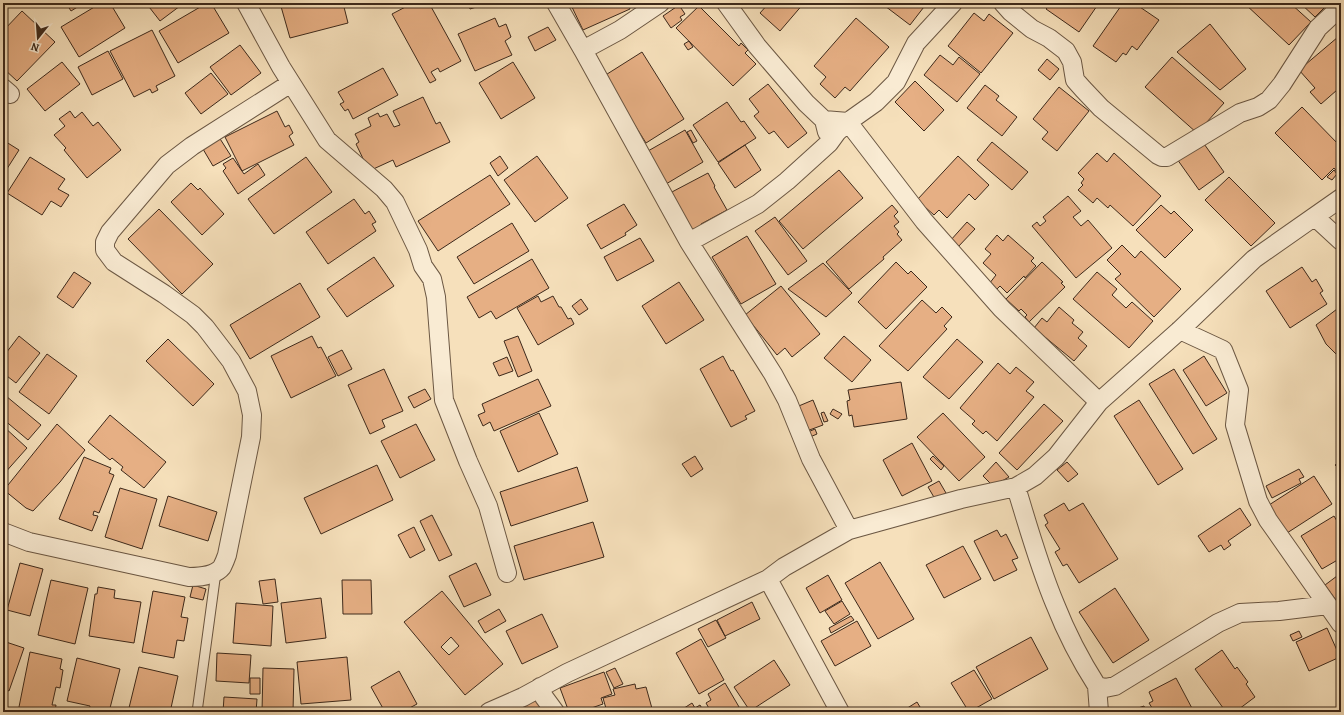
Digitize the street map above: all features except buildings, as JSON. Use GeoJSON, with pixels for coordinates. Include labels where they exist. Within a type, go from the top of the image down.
{"type":"FeatureCollection","features":[{"type":"Feature","properties":{"kind":"street"},"geometry":{"type":"LineString","coordinates":[[246,3],[291,83],[327,140],[384,190],[395,202],[418,250],[423,266],[432,280],[436,297],[444,400],[468,461],[488,506],[507,573]]}},
{"type":"Feature","properties":{"kind":"street"},"geometry":{"type":"LineString","coordinates":[[556,3],[689,242],[787,400],[811,459],[849,530]]}},
{"type":"Feature","properties":{"kind":"street"},"geometry":{"type":"LineString","coordinates":[[583,50],[620,30],[660,3]]}},
{"type":"Feature","properties":{"kind":"street"},"geometry":{"type":"LineString","coordinates":[[726,3],[758,46],[806,103],[824,120],[829,143]]}},
{"type":"Feature","properties":{"kind":"street"},"geometry":{"type":"LineString","coordinates":[[689,242],[758,204],[787,181],[829,143],[837,132],[848,122],[876,102],[896,82],[916,43],[953,3]]}},
{"type":"Feature","properties":{"kind":"street"},"geometry":{"type":"LineString","coordinates":[[1004,3],[1011,12],[1027,25],[1049,38],[1066,51],[1072,62],[1075,80],[1089,96],[1107,113],[1162,158],[1167,157],[1240,113],[1258,107],[1269,100],[1282,84],[1318,28],[1341,4]]}},
{"type":"Feature","properties":{"kind":"street"},"geometry":{"type":"LineString","coordinates":[[3,532],[29,542],[189,577],[202,577],[216,572],[222,566],[227,555],[251,437],[252,415],[247,391],[230,361],[205,327],[193,315],[170,298],[114,262],[105,250],[105,242],[110,232],[167,165],[192,146],[291,83]]}},
{"type":"Feature","properties":{"kind":"street"},"geometry":{"type":"LineString","coordinates":[[824,120],[848,122],[924,221],[1002,309],[1100,402]]}},
{"type":"Feature","properties":{"kind":"street"},"geometry":{"type":"LineString","coordinates":[[489,712],[768,579],[784,567],[849,530],[961,499],[1016,487],[1035,476],[1056,457],[1100,402],[1180,330],[1254,259],[1341,198]]}},
{"type":"Feature","properties":{"kind":"street"},"geometry":{"type":"LineString","coordinates":[[1315,217],[1341,241]]}},
{"type":"Feature","properties":{"kind":"street"},"geometry":{"type":"LineString","coordinates":[[1180,330],[1223,350],[1239,390],[1235,424],[1258,501],[1268,520],[1341,624]]}},
{"type":"Feature","properties":{"kind":"street"},"geometry":{"type":"LineString","coordinates":[[1016,487],[1041,566],[1055,604],[1086,669],[1096,686],[1099,712]]}},
{"type":"Feature","properties":{"kind":"street"},"geometry":{"type":"LineString","coordinates":[[768,579],[840,712]]}},
{"type":"Feature","properties":{"kind":"street"},"geometry":{"type":"LineString","coordinates":[[1096,686],[1105,688],[1115,686],[1218,623],[1240,614],[1328,605]]}},
{"type":"Feature","properties":{"kind":"street"},"geometry":{"type":"LineString","coordinates":[[540,687],[544,697],[555,712]]}},
{"type":"Feature","properties":{"kind":"lane"},"geometry":{"type":"LineString","coordinates":[[197,712],[216,572]]}}]}
